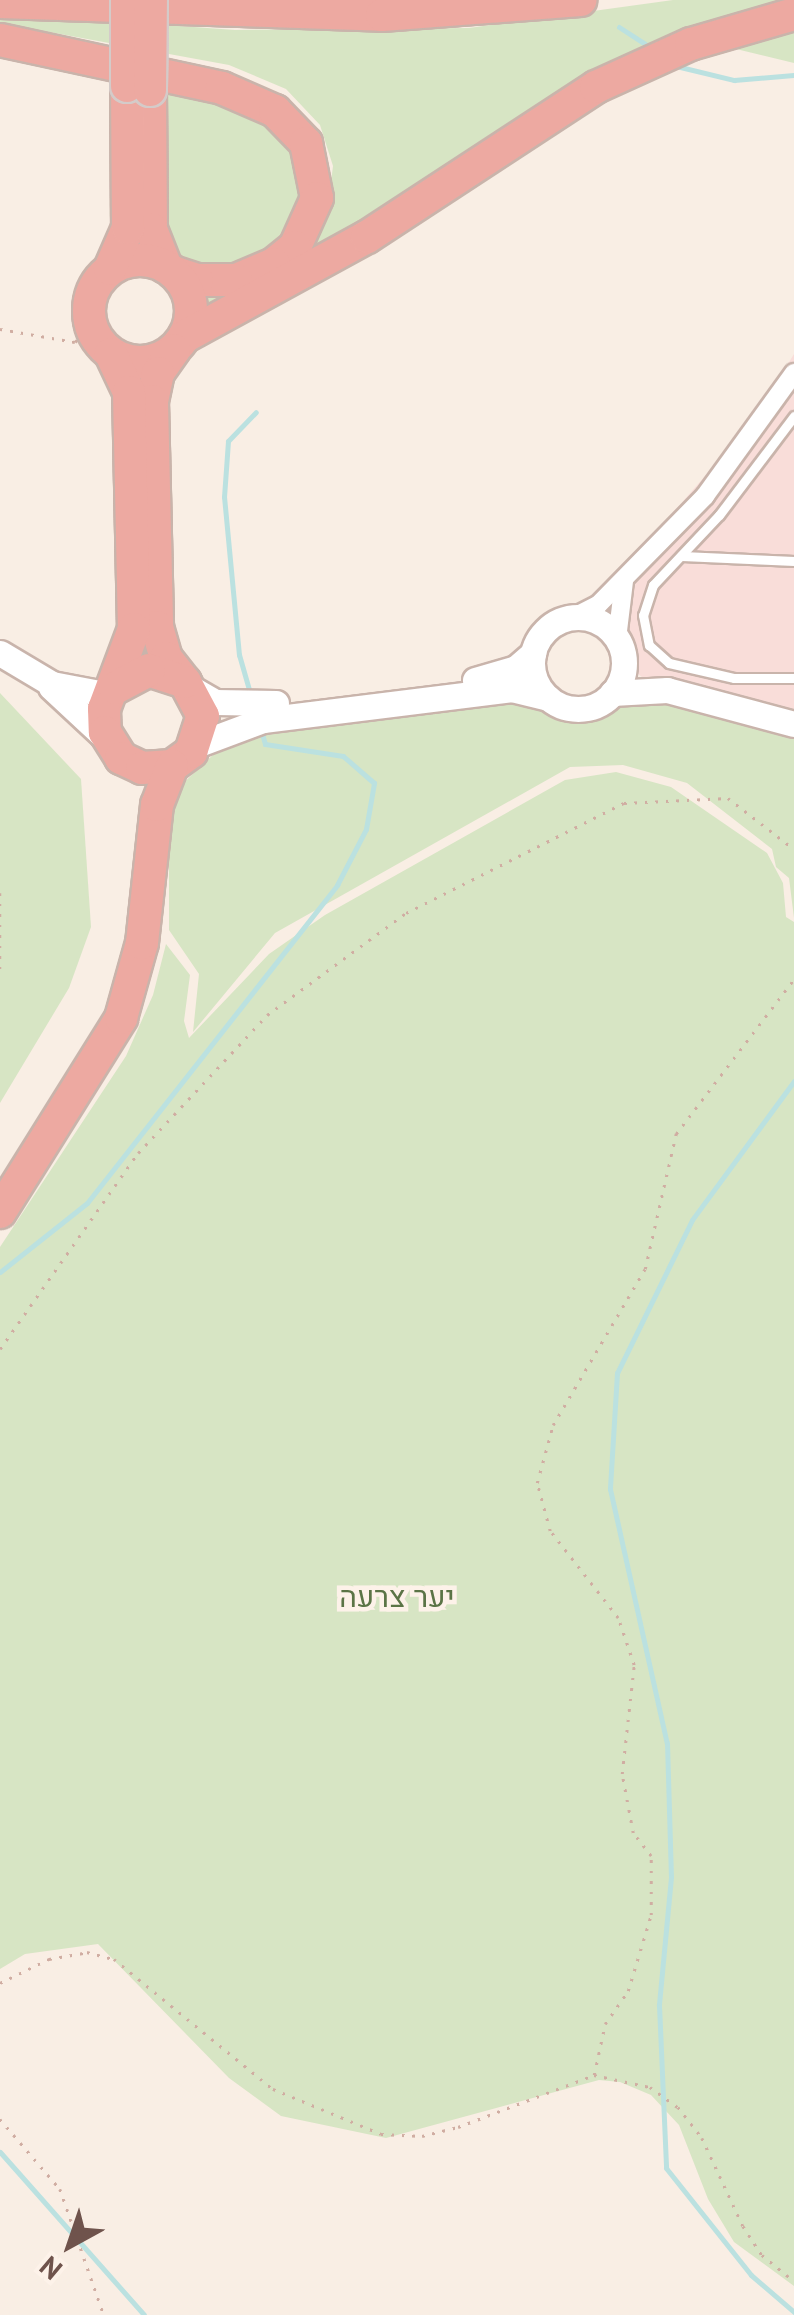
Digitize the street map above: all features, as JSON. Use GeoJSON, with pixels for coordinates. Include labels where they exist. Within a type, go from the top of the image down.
{"type":"FeatureCollection","features":[{"type":"Feature","properties":{"kind":"highway"},"geometry":{"type":"LineString","coordinates":[[0,1212],[105,1052],[134,978],[157,805],[202,716],[188,685],[166,658],[157,627],[152,401],[158,373],[179,344],[190,299],[151,229],[128,0]]}},
{"type":"Feature","properties":{"kind":"highway"},"geometry":{"type":"LineString","coordinates":[[72,1105],[110,1025],[134,936],[138,819],[104,716],[134,629],[129,392],[104,346],[90,300],[110,269],[128,228],[138,88],[151,0]]}},
{"type":"Feature","properties":{"kind":"highway"},"geometry":{"type":"LineString","coordinates":[[0,2],[146,12],[382,15],[580,0]]}},
{"type":"Feature","properties":{"kind":"highway"},"geometry":{"type":"LineString","coordinates":[[104,346],[144,362],[337,256],[605,82],[681,48],[794,14]]}},
{"type":"Feature","properties":{"kind":"highway"},"geometry":{"type":"LineString","coordinates":[[0,40],[222,88],[275,111],[300,134],[314,161],[318,198],[296,247],[274,264],[236,280],[197,280],[135,260],[110,269]]}},
{"type":"Feature","properties":{"kind":"highway"},"geometry":{"type":"LineString","coordinates":[[112,691],[148,670],[188,685]]}},
{"type":"Feature","properties":{"kind":"highway"},"geometry":{"type":"LineString","coordinates":[[114,749],[142,768],[184,756]]}},
{"type":"Feature","properties":{"kind":"street"},"geometry":{"type":"LineString","coordinates":[[184,756],[254,713],[481,679],[516,668],[533,653],[548,628],[592,610],[720,479],[794,373]]}},
{"type":"Feature","properties":{"kind":"street"},"geometry":{"type":"LineString","coordinates":[[612,693],[622,673],[617,602],[626,575]]}},
{"type":"Feature","properties":{"kind":"street"},"geometry":{"type":"LineString","coordinates":[[574,617],[601,624],[667,690]]}},
{"type":"Feature","properties":{"kind":"street"},"geometry":{"type":"LineString","coordinates":[[0,653],[35,676],[114,749]]}},
{"type":"Feature","properties":{"kind":"street"},"geometry":{"type":"LineString","coordinates":[[533,653],[533,674],[548,698]]}},
{"type":"Feature","properties":{"kind":"street"},"geometry":{"type":"LineString","coordinates":[[35,676],[112,691]]}},
{"type":"Feature","properties":{"kind":"street"},"geometry":{"type":"LineString","coordinates":[[188,685],[216,702],[254,713],[512,689],[582,708],[612,693],[667,690],[794,724]]}},
{"type":"Feature","properties":{"kind":"lane"},"geometry":{"type":"LineString","coordinates":[[794,416],[682,556],[653,584],[644,604],[643,626],[655,653],[670,663],[734,678],[794,678]]}},
{"type":"Feature","properties":{"kind":"lane"},"geometry":{"type":"LineString","coordinates":[[682,556],[794,561]]}},
{"type":"Feature","properties":{"kind":"path"},"geometry":{"type":"LineString","coordinates":[[0,330],[75,342],[89,328],[104,346]]}},
{"type":"Feature","properties":{"kind":"path"},"geometry":{"type":"LineString","coordinates":[[0,1349],[151,1140],[268,1015],[406,913],[624,803],[728,798],[794,849]]}},
{"type":"Feature","properties":{"kind":"path"},"geometry":{"type":"LineString","coordinates":[[0,894],[0,976]]}},
{"type":"Feature","properties":{"kind":"path"},"geometry":{"type":"LineString","coordinates":[[594,2075],[605,2024],[628,1991],[651,1915],[651,1856],[632,1834],[622,1774],[634,1665],[618,1618],[550,1531],[537,1483],[553,1424],[646,1269],[676,1134],[794,979]]}},
{"type":"Feature","properties":{"kind":"path"},"geometry":{"type":"LineString","coordinates":[[0,1983],[49,1959],[88,1952],[114,1958],[273,2089],[381,2134],[422,2136],[458,2128],[594,2075],[650,2087],[678,2107],[702,2138],[742,2226],[762,2255],[794,2281]]}},
{"type":"Feature","properties":{"kind":"path"},"geometry":{"type":"LineString","coordinates":[[0,2119],[60,2189],[104,2315]]}},
{"type":"Feature","properties":{"kind":"shaded area"},"geometry":{"type":"Polygon","coordinates":[[[794,354],[794,732],[669,698],[615,656],[606,613],[624,569],[753,421],[794,354]]]}},
{"type":"Feature","properties":{"kind":"green space"},"geometry":{"type":"Polygon","coordinates":[[[673,0],[794,0],[718,23],[206,313],[196,288],[216,290],[328,206],[333,166],[320,125],[286,89],[229,65],[0,23],[0,13],[235,30],[469,28],[673,0]]]}},
{"type":"Feature","properties":{"kind":"green space"},"geometry":{"type":"Polygon","coordinates":[[[794,29],[794,63],[732,48],[794,29]]]}},
{"type":"Feature","properties":{"kind":"green space"},"geometry":{"type":"Polygon","coordinates":[[[164,83],[218,96],[285,132],[306,179],[287,239],[232,268],[176,261],[163,221],[164,83]]]}},
{"type":"Feature","properties":{"kind":"green space"},"geometry":{"type":"Polygon","coordinates":[[[0,693],[81,779],[91,927],[69,988],[0,1103],[0,693]]]}},
{"type":"Feature","properties":{"kind":"green space"},"geometry":{"type":"Polygon","coordinates":[[[657,694],[794,734],[794,918],[789,878],[776,867],[772,849],[687,783],[623,765],[570,767],[275,933],[193,1032],[199,974],[169,930],[169,812],[175,791],[216,752],[245,738],[524,699],[578,719],[657,694]]]}},
{"type":"Feature","properties":{"kind":"green space","name":"יער צרעה"},"geometry":{"type":"Polygon","coordinates":[[[616,772],[671,787],[767,853],[783,883],[786,917],[794,922],[794,2286],[734,2242],[708,2199],[679,2125],[651,2095],[620,2082],[599,2080],[386,2138],[281,2116],[229,2078],[98,1944],[25,1954],[0,1969],[0,1247],[126,1056],[153,995],[166,944],[190,975],[184,1021],[189,1038],[269,954],[325,915],[565,780],[616,772]]]}},
{"type":"Feature","properties":{"kind":"waterway"},"geometry":{"type":"LineString","coordinates":[[619,27],[645,44]]}},
{"type":"Feature","properties":{"kind":"waterway"},"geometry":{"type":"LineString","coordinates":[[676,66],[734,80],[794,75]]}},
{"type":"Feature","properties":{"kind":"waterway"},"geometry":{"type":"LineString","coordinates":[[250,693],[239,655],[224,497],[228,441],[256,412]]}},
{"type":"Feature","properties":{"kind":"waterway"},"geometry":{"type":"LineString","coordinates":[[0,1272],[87,1203],[337,885],[366,829],[374,783],[343,756],[265,744],[260,727]]}},
{"type":"Feature","properties":{"kind":"waterway"},"geometry":{"type":"LineString","coordinates":[[794,1081],[692,1220],[617,1373],[610,1489],[667,1743],[671,1877],[659,2005],[666,2168],[751,2275],[794,2312]]}},
{"type":"Feature","properties":{"kind":"waterway"},"geometry":{"type":"LineString","coordinates":[[0,2152],[144,2315]]}}]}
